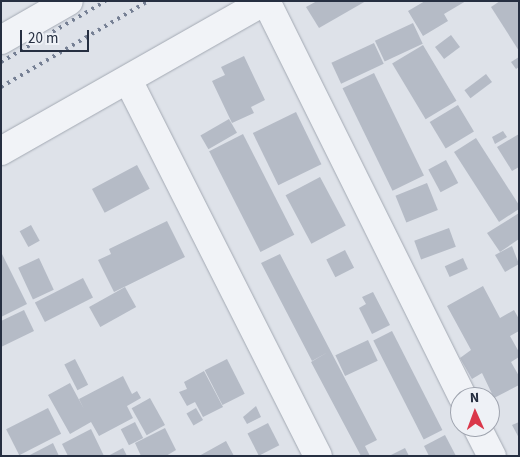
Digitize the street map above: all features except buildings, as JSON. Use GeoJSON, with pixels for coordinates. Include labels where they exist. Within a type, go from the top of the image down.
{"type":"FeatureCollection","features":[{"type":"Feature","properties":{"kind":"street"},"geometry":{"type":"LineString","coordinates":[[1,40],[69,1]]}},
{"type":"Feature","properties":{"kind":"street"},"geometry":{"type":"LineString","coordinates":[[1,151],[266,1],[458,387]]}},
{"type":"Feature","properties":{"kind":"street"},"geometry":{"type":"LineString","coordinates":[[128,80],[318,456]]}},
{"type":"Feature","properties":{"kind":"street"},"geometry":{"type":"LineString","coordinates":[[483,437],[492,456]]}},
{"type":"Feature","properties":{"kind":"railway"},"geometry":{"type":"LineString","coordinates":[[1,62],[106,1]]}},
{"type":"Feature","properties":{"kind":"railway"},"geometry":{"type":"LineString","coordinates":[[1,87],[148,1]]}}]}
